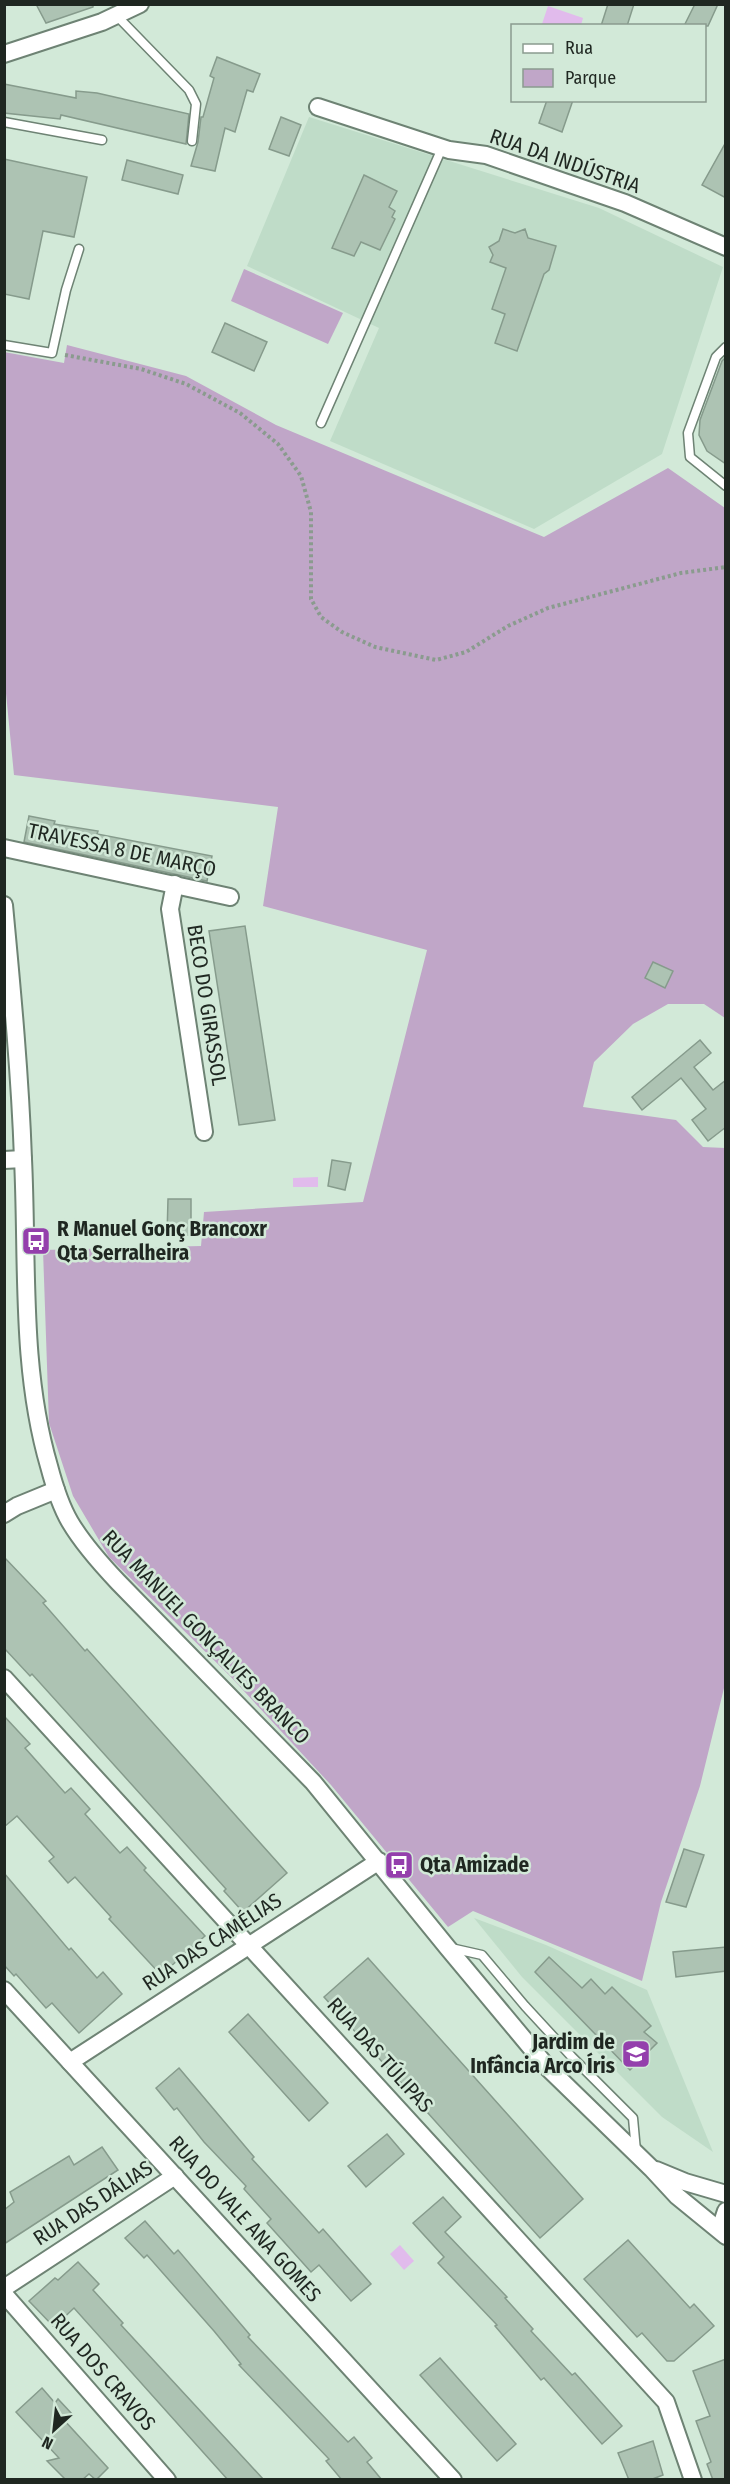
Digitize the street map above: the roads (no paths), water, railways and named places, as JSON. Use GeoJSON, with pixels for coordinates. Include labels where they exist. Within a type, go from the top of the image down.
{"type":"FeatureCollection","features":[{"type":"Feature","properties":{"kind":"street"},"geometry":{"type":"LineString","coordinates":[[4,54],[117,16],[140,4]]}},
{"type":"Feature","properties":{"kind":"street","name":"RUA DA INDÚSTRIA"},"geometry":{"type":"LineString","coordinates":[[318,107],[442,148],[497,159],[625,203],[726,247]]}},
{"type":"Feature","properties":{"kind":"street","name":"TRAVESSA 8 DE MARÇO"},"geometry":{"type":"LineString","coordinates":[[4,848],[230,897]]}},
{"type":"Feature","properties":{"kind":"street","name":"BECO DO GIRASSOL"},"geometry":{"type":"LineString","coordinates":[[175,884],[170,909],[204,1132]]}},
{"type":"Feature","properties":{"kind":"street","name":"RUA MANUEL GONÇALVES BRANCO"},"geometry":{"type":"LineString","coordinates":[[4,905],[23,1159],[27,1315],[31,1373],[42,1442],[56,1490],[69,1520],[91,1552],[314,1782],[548,2068],[677,2196],[726,2234]]}},
{"type":"Feature","properties":{"kind":"street"},"geometry":{"type":"LineString","coordinates":[[4,1160],[23,1159]]}},
{"type":"Feature","properties":{"kind":"street"},"geometry":{"type":"LineString","coordinates":[[4,1514],[17,1506],[56,1490]]}},
{"type":"Feature","properties":{"kind":"street","name":"RUA DAS TÚLIPAS"},"geometry":{"type":"LineString","coordinates":[[4,1678],[666,2402],[693,2480]]}},
{"type":"Feature","properties":{"kind":"street","name":"RUA DAS CAMÉLIAS"},"geometry":{"type":"LineString","coordinates":[[70,2062],[379,1861]]}},
{"type":"Feature","properties":{"kind":"street","name":"RUA DO VALE ANA GOMES"},"geometry":{"type":"LineString","coordinates":[[4,1990],[453,2480]]}},
{"type":"Feature","properties":{"kind":"street","name":"RUA MANUEL GONÇALVES BRANCO"},"geometry":{"type":"LineString","coordinates":[[652,2169],[726,2194]]}},
{"type":"Feature","properties":{"kind":"street","name":"RUA DAS DÁLIAS"},"geometry":{"type":"LineString","coordinates":[[4,2288],[175,2176]]}},
{"type":"Feature","properties":{"kind":"street","name":"RUA MANUEL GONÇALVES BRANCO"},"geometry":{"type":"LineString","coordinates":[[726,2211],[723,2220],[726,2234]]}},
{"type":"Feature","properties":{"kind":"street","name":"RUA DOS CRAVOS"},"geometry":{"type":"LineString","coordinates":[[4,2294],[161,2477]]}},
{"type":"Feature","properties":{"kind":"lane"},"geometry":{"type":"LineString","coordinates":[[117,16],[189,90],[196,104],[192,141]]}},
{"type":"Feature","properties":{"kind":"lane"},"geometry":{"type":"LineString","coordinates":[[4,122],[102,140]]}},
{"type":"Feature","properties":{"kind":"lane"},"geometry":{"type":"LineString","coordinates":[[321,423],[442,148]]}},
{"type":"Feature","properties":{"kind":"lane"},"geometry":{"type":"LineString","coordinates":[[4,345],[52,353],[66,290],[79,249]]}},
{"type":"Feature","properties":{"kind":"lane"},"geometry":{"type":"LineString","coordinates":[[726,347],[716,357],[688,433],[690,457],[726,486]]}},
{"type":"Feature","properties":{"kind":"lane"},"geometry":{"type":"LineString","coordinates":[[447,1947],[482,1955],[564,2049],[633,2118],[637,2154]]}},
{"type":"Feature","properties":{"kind":"place","name":"R Manuel Gonç Brancoxr Qta Serralheira"},"geometry":{"type":"Point","coordinates":[36,1241]}},
{"type":"Feature","properties":{"kind":"place","name":"Qta Amizade"},"geometry":{"type":"Point","coordinates":[399,1865]}},
{"type":"Feature","properties":{"kind":"place","name":"Jardim de Infância Arco Íris"},"geometry":{"type":"Point","coordinates":[636,2054]}}]}
